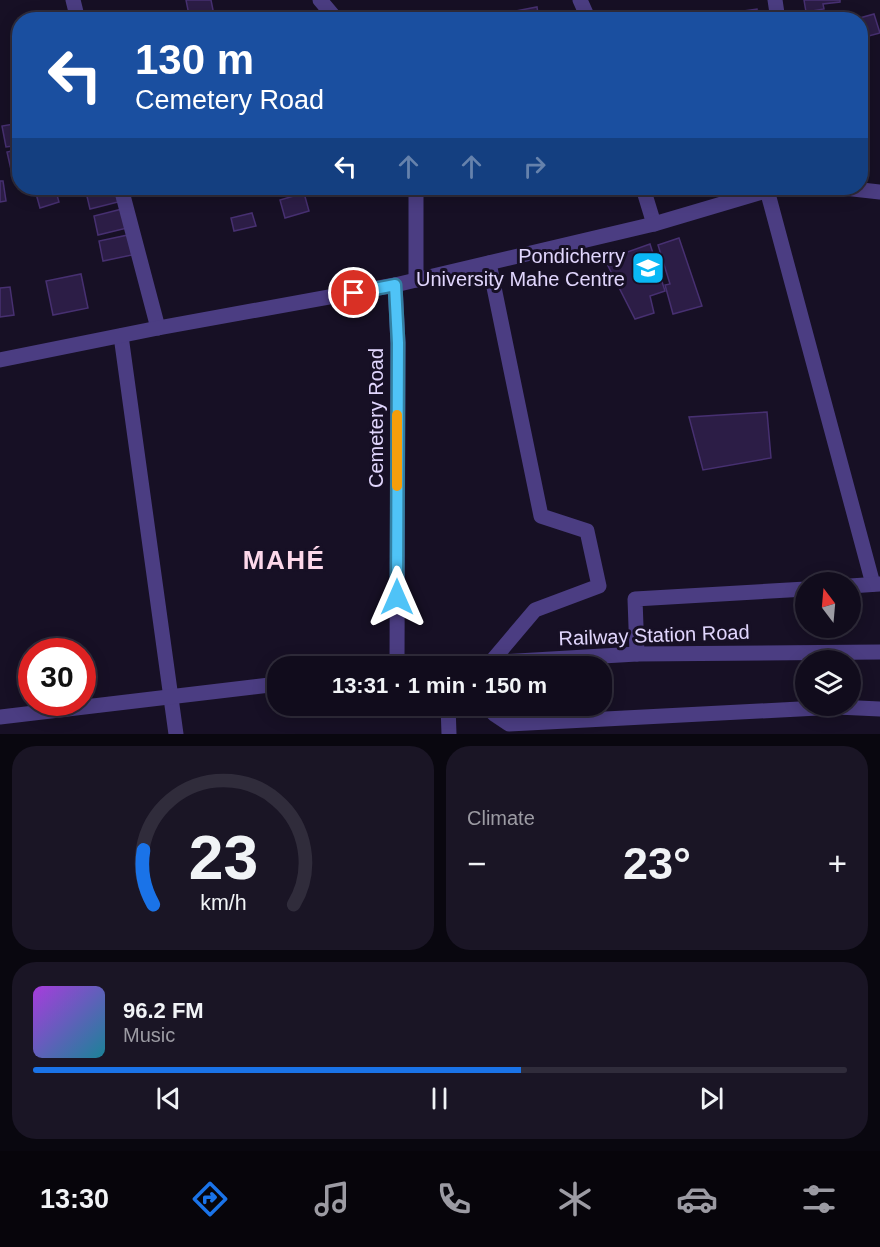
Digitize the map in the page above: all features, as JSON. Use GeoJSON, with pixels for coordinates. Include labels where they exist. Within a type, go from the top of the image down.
{"type":"FeatureCollection","features":[{"type":"Feature","properties":{"kind":"street"},"geometry":{"type":"LineString","coordinates":[[320,0],[330,12]]}},
{"type":"Feature","properties":{"kind":"street"},"geometry":{"type":"LineString","coordinates":[[123,195],[158,328]]}},
{"type":"Feature","properties":{"kind":"street"},"geometry":{"type":"LineString","coordinates":[[416,195],[416,280]]}},
{"type":"Feature","properties":{"kind":"street"},"geometry":{"type":"LineString","coordinates":[[645,195],[654,224]]}},
{"type":"Feature","properties":{"kind":"street"},"geometry":{"type":"LineString","coordinates":[[0,360],[158,328],[395,285],[654,224],[752,195]]}},
{"type":"Feature","properties":{"kind":"street"},"geometry":{"type":"LineString","coordinates":[[774,195],[877,584],[861,585]]}},
{"type":"Feature","properties":{"kind":"street"},"geometry":{"type":"LineString","coordinates":[[489,263],[541,516],[587,531],[598,586],[535,610],[498,656]]}},
{"type":"Feature","properties":{"kind":"street","name":"Cemetery Road"},"geometry":{"type":"LineString","coordinates":[[395,285],[398,343],[397,656]]}},
{"type":"Feature","properties":{"kind":"street"},"geometry":{"type":"LineString","coordinates":[[121,336],[176,734]]}},
{"type":"Feature","properties":{"kind":"street"},"geometry":{"type":"LineString","coordinates":[[637,654],[635,600],[795,590]]}},
{"type":"Feature","properties":{"kind":"street","name":"Railway Station Road"},"geometry":{"type":"LineString","coordinates":[[608,656],[880,652]]}},
{"type":"Feature","properties":{"kind":"street"},"geometry":{"type":"LineString","coordinates":[[0,717],[267,685]]}},
{"type":"Feature","properties":{"kind":"street"},"geometry":{"type":"LineString","coordinates":[[497,716],[508,724],[608,727],[837,707],[880,709]]}},
{"type":"Feature","properties":{"kind":"street"},"geometry":{"type":"LineString","coordinates":[[448,716],[449,734]]}},
{"type":"Feature","properties":{"kind":"building"},"geometry":{"type":"Polygon","coordinates":[[[186,0],[211,0],[213,12],[188,12],[186,0]]]}},
{"type":"Feature","properties":{"kind":"building"},"geometry":{"type":"Polygon","coordinates":[[[804,0],[840,0],[840,2],[823,4],[824,9],[806,12],[804,0]]]}},
{"type":"Feature","properties":{"kind":"building"},"geometry":{"type":"Polygon","coordinates":[[[537,7],[538,12],[510,12],[537,7]]]}},
{"type":"Feature","properties":{"kind":"building"},"geometry":{"type":"Polygon","coordinates":[[[757,9],[757,12],[735,12],[757,9]]]}},
{"type":"Feature","properties":{"kind":"building"},"geometry":{"type":"Polygon","coordinates":[[[874,14],[880,33],[868,36],[868,16],[874,14]]]}},
{"type":"Feature","properties":{"kind":"building"},"geometry":{"type":"Polygon","coordinates":[[[12,124],[12,146],[6,147],[2,126],[12,124]]]}},
{"type":"Feature","properties":{"kind":"building"},"geometry":{"type":"Polygon","coordinates":[[[12,151],[12,174],[7,152],[12,151]]]}},
{"type":"Feature","properties":{"kind":"building"},"geometry":{"type":"Polygon","coordinates":[[[0,181],[3,181],[6,201],[0,202],[0,181]]]}},
{"type":"Feature","properties":{"kind":"building"},"geometry":{"type":"Polygon","coordinates":[[[36,195],[57,195],[59,202],[40,208],[36,195]]]}},
{"type":"Feature","properties":{"kind":"building"},"geometry":{"type":"Polygon","coordinates":[[[87,195],[116,195],[118,202],[90,209],[87,195]]]}},
{"type":"Feature","properties":{"kind":"building"},"geometry":{"type":"Polygon","coordinates":[[[305,195],[309,211],[285,218],[280,200],[305,195]]]}},
{"type":"Feature","properties":{"kind":"building"},"geometry":{"type":"Polygon","coordinates":[[[122,209],[127,228],[98,235],[94,216],[122,209]]]}},
{"type":"Feature","properties":{"kind":"building"},"geometry":{"type":"Polygon","coordinates":[[[252,213],[256,226],[234,231],[231,218],[252,213]]]}},
{"type":"Feature","properties":{"kind":"building"},"geometry":{"type":"Polygon","coordinates":[[[128,235],[132,255],[103,261],[99,241],[128,235]]]}},
{"type":"Feature","properties":{"kind":"building"},"geometry":{"type":"Polygon","coordinates":[[[679,238],[702,306],[673,314],[665,285],[670,284],[658,245],[679,238]]]}},
{"type":"Feature","properties":{"kind":"building"},"geometry":{"type":"Polygon","coordinates":[[[650,244],[665,291],[650,296],[654,313],[635,319],[605,260],[650,244]]]}},
{"type":"Feature","properties":{"kind":"building"},"geometry":{"type":"Polygon","coordinates":[[[81,274],[88,308],[53,315],[46,281],[81,274]]]}},
{"type":"Feature","properties":{"kind":"building"},"geometry":{"type":"Polygon","coordinates":[[[10,287],[14,315],[0,317],[0,288],[10,287]]]}},
{"type":"Feature","properties":{"kind":"building"},"geometry":{"type":"Polygon","coordinates":[[[767,412],[771,458],[703,470],[689,417],[767,412]]]}},
{"type":"Feature","properties":{"kind":"slow traffic"},"geometry":{"type":"LineString","coordinates":[[397,415],[397,486]]}},
{"type":"Feature","properties":{"kind":"place","name":"Pondicherry University Mahe Centre"},"geometry":{"type":"Point","coordinates":[648,268]}},
{"type":"Feature","properties":{"kind":"district","name":"MAHÉ"},"geometry":{"type":"Point","coordinates":[284,560]}},
{"type":"Feature","properties":{"kind":"route"},"geometry":{"type":"LineString","coordinates":[[354,293],[395,285],[398,343],[397,597]]}}]}
